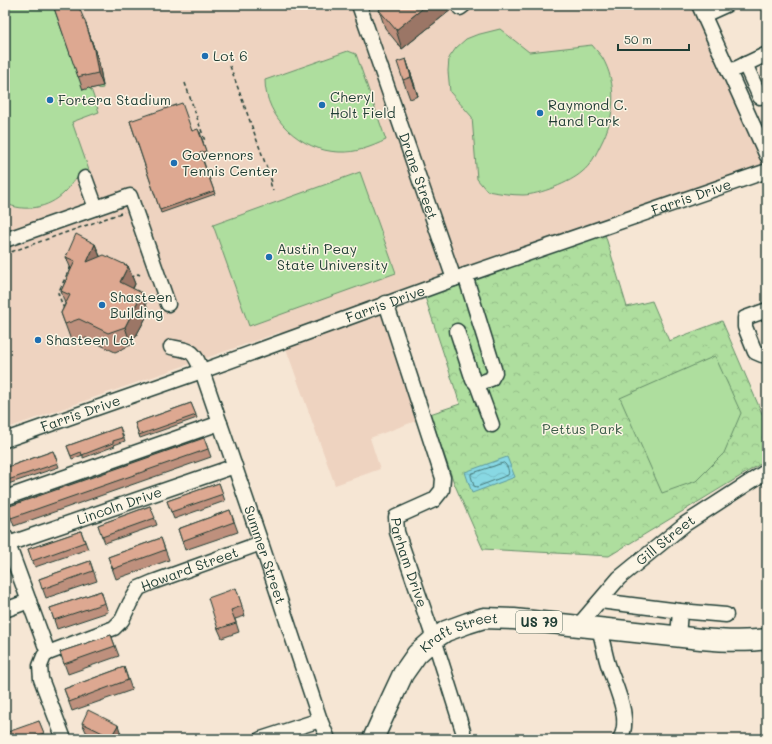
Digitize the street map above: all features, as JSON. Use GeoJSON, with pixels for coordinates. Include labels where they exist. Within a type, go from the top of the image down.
{"type":"FeatureCollection","features":[{"type":"Feature","properties":{"kind":"highway","name":"Kraft Street"},"geometry":{"type":"LineString","coordinates":[[374,739],[404,674],[418,654],[434,639],[446,631],[484,618],[514,619],[724,641],[755,641],[767,639]]}},
{"type":"Feature","properties":{"kind":"street","name":"Drane Street"},"geometry":{"type":"LineString","coordinates":[[359,5],[495,372],[491,379],[477,384]]}},
{"type":"Feature","properties":{"kind":"street"},"geometry":{"type":"LineString","coordinates":[[726,5],[702,10],[767,156]]}},
{"type":"Feature","properties":{"kind":"street"},"geometry":{"type":"LineString","coordinates":[[729,72],[767,54]]}},
{"type":"Feature","properties":{"kind":"street"},"geometry":{"type":"LineString","coordinates":[[745,64],[760,97]]}},
{"type":"Feature","properties":{"kind":"street","name":"Farris Drive"},"geometry":{"type":"LineString","coordinates":[[5,440],[202,371],[386,303],[767,171]]}},
{"type":"Feature","properties":{"kind":"street"},"geometry":{"type":"LineString","coordinates":[[85,178],[96,208]]}},
{"type":"Feature","properties":{"kind":"street"},"geometry":{"type":"LineString","coordinates":[[5,240],[96,208],[130,203],[168,304]]}},
{"type":"Feature","properties":{"kind":"street","name":"Parham Drive"},"geometry":{"type":"LineString","coordinates":[[386,303],[443,478],[442,490],[434,500],[396,517],[397,532],[434,639],[463,731]]}},
{"type":"Feature","properties":{"kind":"street"},"geometry":{"type":"LineString","coordinates":[[767,310],[745,318],[745,327],[755,352],[762,355],[767,353]]}},
{"type":"Feature","properties":{"kind":"street"},"geometry":{"type":"LineString","coordinates":[[457,331],[473,380],[477,384],[492,425]]}},
{"type":"Feature","properties":{"kind":"street","name":"Summer Street"},"geometry":{"type":"LineString","coordinates":[[171,348],[189,351],[196,357],[202,371],[320,720],[328,739]]}},
{"type":"Feature","properties":{"kind":"street"},"geometry":{"type":"LineString","coordinates":[[5,498],[220,423]]}},
{"type":"Feature","properties":{"kind":"street","name":"Lincoln Drive"},"geometry":{"type":"LineString","coordinates":[[6,541],[235,466]]}},
{"type":"Feature","properties":{"kind":"street","name":"Gill Street"},"geometry":{"type":"LineString","coordinates":[[578,626],[619,578],[685,524],[767,470]]}},
{"type":"Feature","properties":{"kind":"street"},"geometry":{"type":"LineString","coordinates":[[6,541],[48,653],[44,656],[40,666],[41,679],[64,739]]}},
{"type":"Feature","properties":{"kind":"street","name":"Howard Street"},"geometry":{"type":"LineString","coordinates":[[48,653],[114,628],[122,620],[139,588],[261,544]]}},
{"type":"Feature","properties":{"kind":"street"},"geometry":{"type":"LineString","coordinates":[[600,601],[726,615]]}},
{"type":"Feature","properties":{"kind":"street"},"geometry":{"type":"LineString","coordinates":[[5,610],[28,602]]}},
{"type":"Feature","properties":{"kind":"street"},"geometry":{"type":"LineString","coordinates":[[678,637],[680,611]]}},
{"type":"Feature","properties":{"kind":"street"},"geometry":{"type":"LineString","coordinates":[[599,628],[607,661],[623,709],[625,725],[620,739]]}},
{"type":"Feature","properties":{"kind":"street"},"geometry":{"type":"LineString","coordinates":[[261,739],[320,720]]}},
{"type":"Feature","properties":{"kind":"path"},"geometry":{"type":"LineString","coordinates":[[230,66],[272,182],[270,182],[273,191]]}},
{"type":"Feature","properties":{"kind":"path"},"geometry":{"type":"LineString","coordinates":[[185,83],[205,141],[203,142]]}},
{"type":"Feature","properties":{"kind":"path"},"geometry":{"type":"LineString","coordinates":[[5,254],[130,203]]}},
{"type":"Feature","properties":{"kind":"path"},"geometry":{"type":"LineString","coordinates":[[65,312],[58,293],[70,267]]}},
{"type":"Feature","properties":{"kind":"path"},"geometry":{"type":"LineString","coordinates":[[126,274],[132,276],[140,274]]}},
{"type":"Feature","properties":{"kind":"shaded area","name":"Austin Peay State University"},"geometry":{"type":"Polygon","coordinates":[[[5,5],[696,5],[767,167],[425,297],[419,283],[377,298],[421,419],[370,438],[380,469],[335,485],[280,332],[5,429],[5,5]]]}},
{"type":"Feature","properties":{"kind":"green space","name":"Fortera Stadium"},"geometry":{"type":"Polygon","coordinates":[[[5,5],[77,5],[99,63],[103,88],[98,89],[97,87],[91,89],[99,112],[72,122],[91,176],[79,180],[76,178],[66,191],[58,198],[36,207],[20,208],[5,203],[5,5]]]}},
{"type":"Feature","properties":{"kind":"green space","name":"Raymond C. Hand Park"},"geometry":{"type":"Polygon","coordinates":[[[500,29],[529,52],[592,45],[602,57],[611,78],[613,100],[612,112],[606,134],[591,163],[582,172],[570,180],[537,193],[514,195],[487,191],[477,179],[472,117],[450,92],[448,71],[449,58],[456,48],[466,39],[500,29]]]}},
{"type":"Feature","properties":{"kind":"green space","name":"Cheryl Holt Field"},"geometry":{"type":"Polygon","coordinates":[[[348,51],[356,54],[386,140],[351,152],[325,150],[311,146],[288,130],[278,119],[271,107],[265,80],[348,51]]]}},
{"type":"Feature","properties":{"kind":"green space"},"geometry":{"type":"Polygon","coordinates":[[[360,172],[396,273],[249,326],[213,225],[360,172]]]}},
{"type":"Feature","properties":{"kind":"green space","name":"Pettus Park"},"geometry":{"type":"Polygon","coordinates":[[[604,231],[627,307],[652,301],[669,341],[722,321],[767,425],[767,460],[609,556],[483,549],[454,483],[430,414],[460,404],[425,297],[604,231]]]}},
{"type":"Feature","properties":{"kind":"green space"},"geometry":{"type":"Polygon","coordinates":[[[715,356],[741,413],[724,453],[696,481],[662,493],[620,398],[715,356]]]}},
{"type":"Feature","properties":{"kind":"water"},"geometry":{"type":"Polygon","coordinates":[[[507,457],[515,477],[472,493],[465,472],[507,457]]]}},
{"type":"Feature","properties":{"kind":"building"},"geometry":{"type":"Polygon","coordinates":[[[53,5],[78,5],[94,50],[98,73],[78,77],[53,5]]]}},
{"type":"Feature","properties":{"kind":"building"},"geometry":{"type":"Polygon","coordinates":[[[384,5],[427,5],[396,30],[379,10],[384,5]]]}},
{"type":"Feature","properties":{"kind":"building"},"geometry":{"type":"Polygon","coordinates":[[[406,59],[411,77],[403,80],[397,62],[406,59]]]}},
{"type":"Feature","properties":{"kind":"building","name":"Governors Tennis Center"},"geometry":{"type":"Polygon","coordinates":[[[182,103],[192,131],[198,129],[206,151],[200,153],[214,191],[160,210],[130,121],[182,103]]]}},
{"type":"Feature","properties":{"kind":"building","name":"Shasteen Building"},"geometry":{"type":"Polygon","coordinates":[[[76,234],[95,244],[87,262],[104,255],[128,266],[120,282],[142,293],[125,327],[108,333],[79,319],[65,324],[61,313],[70,295],[61,291],[75,261],[66,257],[76,234]]]}},
{"type":"Feature","properties":{"kind":"building"},"geometry":{"type":"Polygon","coordinates":[[[191,403],[196,415],[139,435],[135,423],[191,403]]]}},
{"type":"Feature","properties":{"kind":"building"},"geometry":{"type":"Polygon","coordinates":[[[120,427],[123,438],[82,455],[81,452],[71,456],[67,446],[120,427]]]}},
{"type":"Feature","properties":{"kind":"building"},"geometry":{"type":"Polygon","coordinates":[[[204,438],[208,449],[11,518],[7,507],[204,438]]]}},
{"type":"Feature","properties":{"kind":"building"},"geometry":{"type":"Polygon","coordinates":[[[53,451],[58,463],[5,481],[5,468],[53,451]]]}},
{"type":"Feature","properties":{"kind":"building"},"geometry":{"type":"Polygon","coordinates":[[[219,483],[223,494],[171,512],[167,501],[219,483]]]}},
{"type":"Feature","properties":{"kind":"building"},"geometry":{"type":"Polygon","coordinates":[[[150,506],[155,518],[102,537],[98,525],[150,506]]]}},
{"type":"Feature","properties":{"kind":"building"},"geometry":{"type":"Polygon","coordinates":[[[230,510],[234,522],[182,541],[178,529],[230,510]]]}},
{"type":"Feature","properties":{"kind":"building"},"geometry":{"type":"Polygon","coordinates":[[[81,531],[85,542],[32,561],[28,549],[81,531]]]}},
{"type":"Feature","properties":{"kind":"building"},"geometry":{"type":"Polygon","coordinates":[[[161,538],[165,550],[113,569],[108,557],[161,538]]]}},
{"type":"Feature","properties":{"kind":"building"},"geometry":{"type":"Polygon","coordinates":[[[90,561],[93,571],[42,589],[39,579],[90,561]]]}},
{"type":"Feature","properties":{"kind":"building"},"geometry":{"type":"Polygon","coordinates":[[[236,588],[242,606],[231,610],[236,623],[218,629],[208,598],[236,588]]]}},
{"type":"Feature","properties":{"kind":"building"},"geometry":{"type":"Polygon","coordinates":[[[101,591],[105,603],[54,620],[50,608],[101,591]]]}},
{"type":"Feature","properties":{"kind":"building"},"geometry":{"type":"Polygon","coordinates":[[[111,635],[115,646],[64,664],[60,652],[111,635]]]}},
{"type":"Feature","properties":{"kind":"building"},"geometry":{"type":"Polygon","coordinates":[[[124,667],[128,680],[69,702],[64,689],[124,667]]]}},
{"type":"Feature","properties":{"kind":"building"},"geometry":{"type":"Polygon","coordinates":[[[88,710],[118,725],[111,737],[82,723],[88,710]]]}},
{"type":"Feature","properties":{"kind":"building"},"geometry":{"type":"Polygon","coordinates":[[[39,721],[44,733],[26,739],[5,739],[5,733],[39,721]]]}},
{"type":"Feature","properties":{"kind":"place","name":"Lot 6"},"geometry":{"type":"Point","coordinates":[205,56]}},
{"type":"Feature","properties":{"kind":"place","name":"Fortera Stadium"},"geometry":{"type":"Point","coordinates":[50,100]}},
{"type":"Feature","properties":{"kind":"place","name":"Cheryl Holt Field"},"geometry":{"type":"Point","coordinates":[322,105]}},
{"type":"Feature","properties":{"kind":"place","name":"Raymond C. Hand Park"},"geometry":{"type":"Point","coordinates":[540,113]}},
{"type":"Feature","properties":{"kind":"place","name":"Governors Tennis Center"},"geometry":{"type":"Point","coordinates":[174,163]}},
{"type":"Feature","properties":{"kind":"place","name":"Austin Peay State University"},"geometry":{"type":"Point","coordinates":[269,257]}},
{"type":"Feature","properties":{"kind":"place","name":"Shasteen Building"},"geometry":{"type":"Point","coordinates":[102,305]}},
{"type":"Feature","properties":{"kind":"place","name":"Shasteen Lot"},"geometry":{"type":"Point","coordinates":[38,340]}}]}
